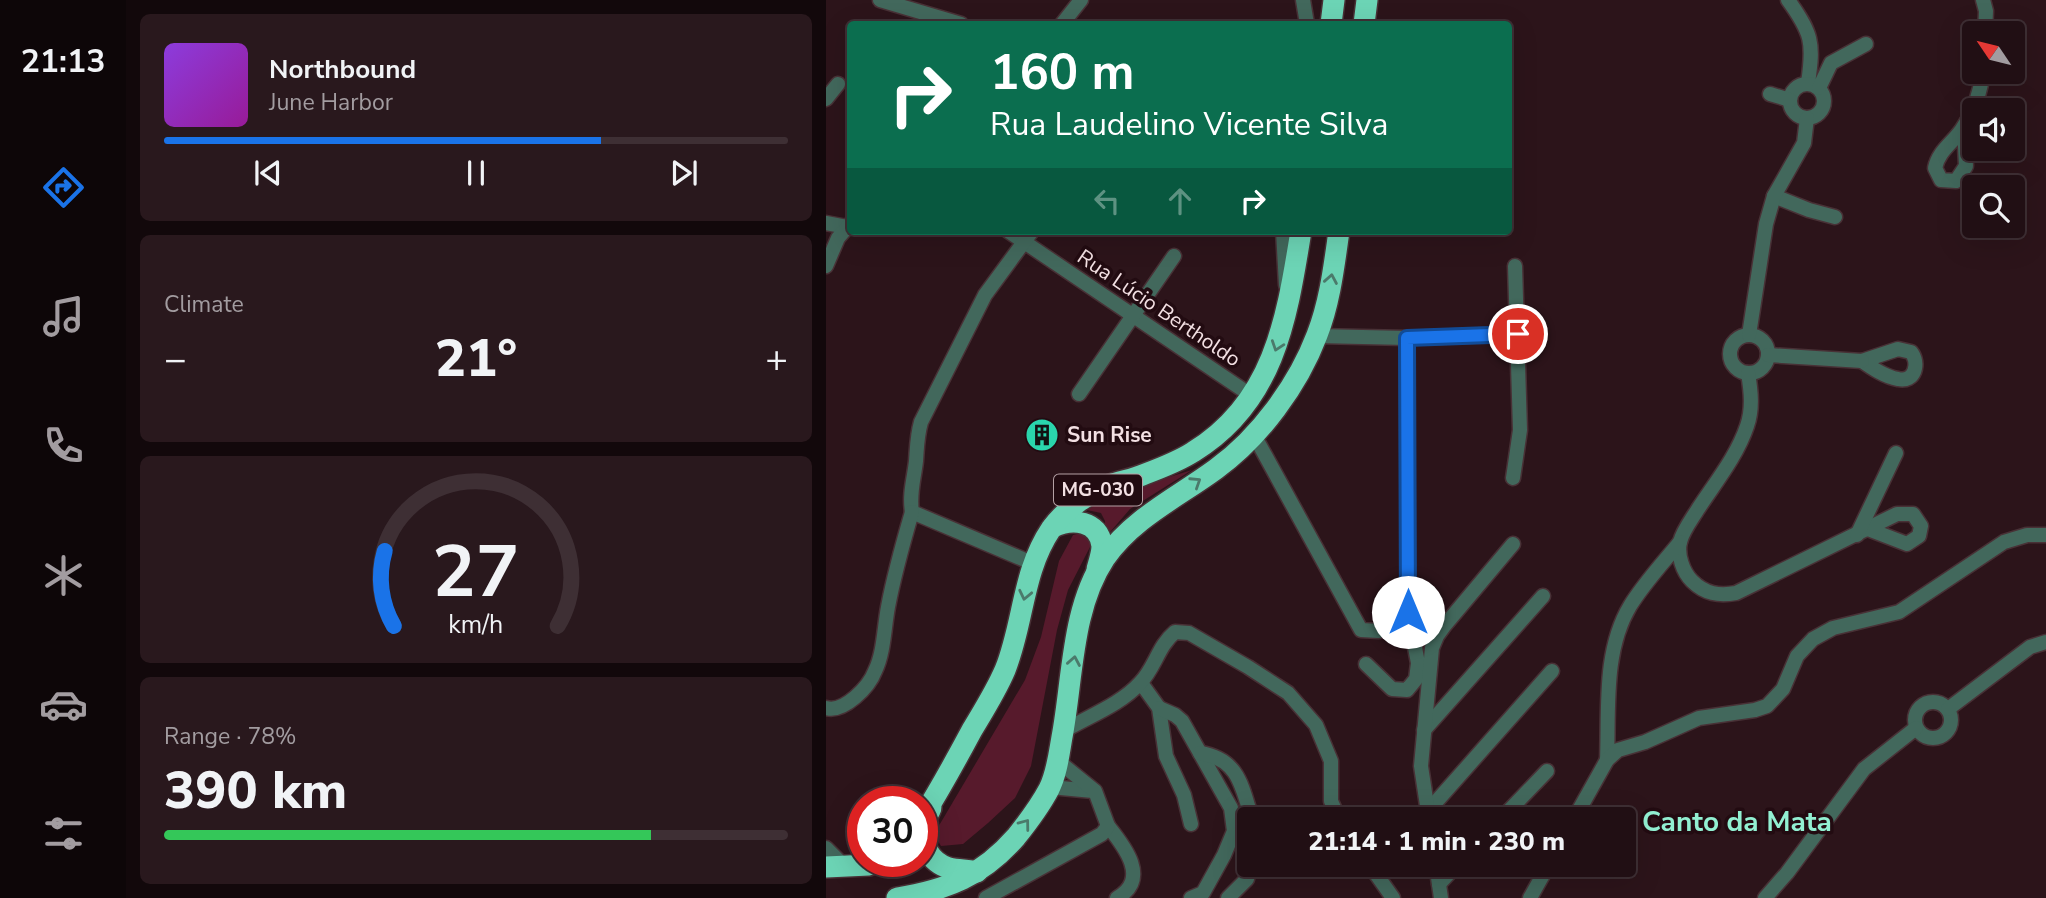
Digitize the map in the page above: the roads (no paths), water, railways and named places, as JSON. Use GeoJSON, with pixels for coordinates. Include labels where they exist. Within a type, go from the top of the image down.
{"type":"FeatureCollection","features":[{"type":"Feature","properties":{"kind":"highway"},"geometry":{"type":"LineString","coordinates":[[1331,21],[1334,0]]}},
{"type":"Feature","properties":{"kind":"highway"},"geometry":{"type":"LineString","coordinates":[[1364,21],[1367,0]]}},
{"type":"Feature","properties":{"kind":"highway","name":"MG-030"},"geometry":{"type":"LineString","coordinates":[[938,791],[991,699],[1004,670],[1017,637],[1032,562],[1053,527],[1087,496],[1193,452],[1236,416],[1252,396],[1273,358],[1290,301],[1300,235]]}},
{"type":"Feature","properties":{"kind":"highway","name":"MG-030"},"geometry":{"type":"LineString","coordinates":[[897,898],[952,886],[977,872],[1003,851],[1028,822],[1050,787],[1058,761],[1082,615],[1096,574],[1114,545],[1143,519],[1234,456],[1254,435],[1287,391],[1317,336],[1331,285],[1338,235]]}},
{"type":"Feature","properties":{"kind":"highway"},"geometry":{"type":"LineString","coordinates":[[1053,527],[1065,521],[1077,521],[1089,526],[1098,535],[1102,547],[1096,574]]}},
{"type":"Feature","properties":{"kind":"highway"},"geometry":{"type":"LineString","coordinates":[[938,862],[950,868],[977,872]]}},
{"type":"Feature","properties":{"kind":"street"},"geometry":{"type":"LineString","coordinates":[[880,0],[951,21]]}},
{"type":"Feature","properties":{"kind":"street"},"geometry":{"type":"LineString","coordinates":[[1064,21],[1081,0]]}},
{"type":"Feature","properties":{"kind":"street"},"geometry":{"type":"LineString","coordinates":[[1303,0],[1306,21]]}},
{"type":"Feature","properties":{"kind":"street"},"geometry":{"type":"LineString","coordinates":[[1788,0],[1805,25],[1812,44],[1813,85],[1824,97],[1822,109],[1814,117],[1807,118],[1796,114],[1790,100],[1794,89],[1800,85],[1813,85]]}},
{"type":"Feature","properties":{"kind":"street"},"geometry":{"type":"LineString","coordinates":[[1983,0],[1986,21]]}},
{"type":"Feature","properties":{"kind":"street"},"geometry":{"type":"LineString","coordinates":[[1813,85],[1831,63],[1866,44]]}},
{"type":"Feature","properties":{"kind":"street"},"geometry":{"type":"LineString","coordinates":[[826,99],[838,84]]}},
{"type":"Feature","properties":{"kind":"street"},"geometry":{"type":"LineString","coordinates":[[1770,94],[1790,100]]}},
{"type":"Feature","properties":{"kind":"street"},"geometry":{"type":"LineString","coordinates":[[1749,335],[1766,224],[1774,196],[1804,144],[1807,118]]}},
{"type":"Feature","properties":{"kind":"street"},"geometry":{"type":"LineString","coordinates":[[1774,196],[1801,208],[1835,217]]}},
{"type":"Feature","properties":{"kind":"street"},"geometry":{"type":"LineString","coordinates":[[826,223],[847,225]]}},
{"type":"Feature","properties":{"kind":"street"},"geometry":{"type":"LineString","coordinates":[[826,266],[838,238],[847,227]]}},
{"type":"Feature","properties":{"kind":"street"},"geometry":{"type":"LineString","coordinates":[[1283,235],[1284,267],[1290,301]]}},
{"type":"Feature","properties":{"kind":"street"},"geometry":{"type":"LineString","coordinates":[[826,708],[836,709],[855,696],[873,677],[912,512],[909,499],[916,460],[916,440],[921,422],[985,295],[1028,237]]}},
{"type":"Feature","properties":{"kind":"street","name":"Rua Lúcio Bertholdo"},"geometry":{"type":"LineString","coordinates":[[1028,237],[1132,316],[1252,396]]}},
{"type":"Feature","properties":{"kind":"street"},"geometry":{"type":"LineString","coordinates":[[1079,394],[1174,256]]}},
{"type":"Feature","properties":{"kind":"street"},"geometry":{"type":"LineString","coordinates":[[1513,478],[1520,430],[1515,266]]}},
{"type":"Feature","properties":{"kind":"street"},"geometry":{"type":"LineString","coordinates":[[1317,336],[1407,338],[1518,334]]}},
{"type":"Feature","properties":{"kind":"street"},"geometry":{"type":"LineString","coordinates":[[1749,335],[1764,342],[1768,355],[1763,366],[1748,373],[1734,366],[1730,354],[1734,342],[1741,336],[1749,335]]}},
{"type":"Feature","properties":{"kind":"street"},"geometry":{"type":"LineString","coordinates":[[1366,664],[1392,689],[1408,690],[1416,679],[1418,663],[1408,612],[1407,338]]}},
{"type":"Feature","properties":{"kind":"street"},"geometry":{"type":"LineString","coordinates":[[1768,355],[1862,361]]}},
{"type":"Feature","properties":{"kind":"street"},"geometry":{"type":"LineString","coordinates":[[1607,760],[1611,663],[1619,629],[1630,607],[1680,542],[1687,526],[1736,450],[1751,412],[1748,373]]}},
{"type":"Feature","properties":{"kind":"street"},"geometry":{"type":"LineString","coordinates":[[1254,435],[1361,630],[1379,631],[1408,612]]}},
{"type":"Feature","properties":{"kind":"street"},"geometry":{"type":"LineString","coordinates":[[1680,542],[1683,567],[1689,579],[1710,593],[1736,593],[1862,532],[1896,453]]}},
{"type":"Feature","properties":{"kind":"street"},"geometry":{"type":"LineString","coordinates":[[912,512],[1032,562]]}},
{"type":"Feature","properties":{"kind":"street"},"geometry":{"type":"LineString","coordinates":[[1581,807],[1607,760],[1618,750],[1645,742],[1699,718],[1766,706],[1783,689],[1797,656],[1813,639],[1833,628],[1899,612],[2004,542],[2027,535],[2046,535]]}},
{"type":"Feature","properties":{"kind":"street"},"geometry":{"type":"LineString","coordinates":[[1427,807],[1421,766],[1432,648],[1437,636],[1513,544]]}},
{"type":"Feature","properties":{"kind":"street"},"geometry":{"type":"LineString","coordinates":[[1424,730],[1543,596]]}},
{"type":"Feature","properties":{"kind":"street"},"geometry":{"type":"LineString","coordinates":[[1064,728],[1069,728],[1117,700],[1141,683],[1166,640],[1175,632],[1189,634],[1288,693],[1316,725],[1331,761],[1333,807]]}},
{"type":"Feature","properties":{"kind":"street"},"geometry":{"type":"LineString","coordinates":[[1948,709],[2030,647],[2046,642]]}},
{"type":"Feature","properties":{"kind":"street"},"geometry":{"type":"LineString","coordinates":[[1435,807],[1552,671]]}},
{"type":"Feature","properties":{"kind":"street"},"geometry":{"type":"LineString","coordinates":[[1141,683],[1159,708],[1166,756],[1184,795],[1191,824]]}},
{"type":"Feature","properties":{"kind":"street"},"geometry":{"type":"LineString","coordinates":[[1924,703],[1940,703],[1948,709],[1951,720],[1943,735],[1925,737],[1916,728],[1915,716],[1924,703]]}},
{"type":"Feature","properties":{"kind":"street"},"geometry":{"type":"LineString","coordinates":[[1159,708],[1182,721],[1231,808],[1234,831],[1224,855],[1203,893],[1191,898]]}},
{"type":"Feature","properties":{"kind":"street"},"geometry":{"type":"LineString","coordinates":[[1765,898],[1787,873],[1864,769],[1916,728]]}},
{"type":"Feature","properties":{"kind":"street"},"geometry":{"type":"LineString","coordinates":[[1200,753],[1216,756],[1229,765],[1240,781],[1248,807]]}},
{"type":"Feature","properties":{"kind":"street"},"geometry":{"type":"LineString","coordinates":[[1058,761],[1095,791],[1108,826],[1125,848],[1134,873],[1133,881],[1129,889],[1117,898]]}},
{"type":"Feature","properties":{"kind":"street"},"geometry":{"type":"LineString","coordinates":[[1512,807],[1547,771]]}},
{"type":"Feature","properties":{"kind":"street"},"geometry":{"type":"LineString","coordinates":[[1050,787],[1095,791]]}},
{"type":"Feature","properties":{"kind":"street"},"geometry":{"type":"LineString","coordinates":[[986,898],[1102,834],[1108,826]]}},
{"type":"Feature","properties":{"kind":"street"},"geometry":{"type":"LineString","coordinates":[[826,848],[835,866]]}},
{"type":"Feature","properties":{"kind":"street"},"geometry":{"type":"LineString","coordinates":[[1228,898],[1248,877]]}},
{"type":"Feature","properties":{"kind":"street"},"geometry":{"type":"LineString","coordinates":[[1378,877],[1393,898]]}},
{"type":"Feature","properties":{"kind":"street"},"geometry":{"type":"LineString","coordinates":[[1530,898],[1542,877]]}},
{"type":"Feature","properties":{"kind":"place","name":"Sun Rise"},"geometry":{"type":"Point","coordinates":[1042,435]}},
{"type":"Feature","properties":{"kind":"district","name":"Canto da Mata"},"geometry":{"type":"Point","coordinates":[1737,822]}}]}
